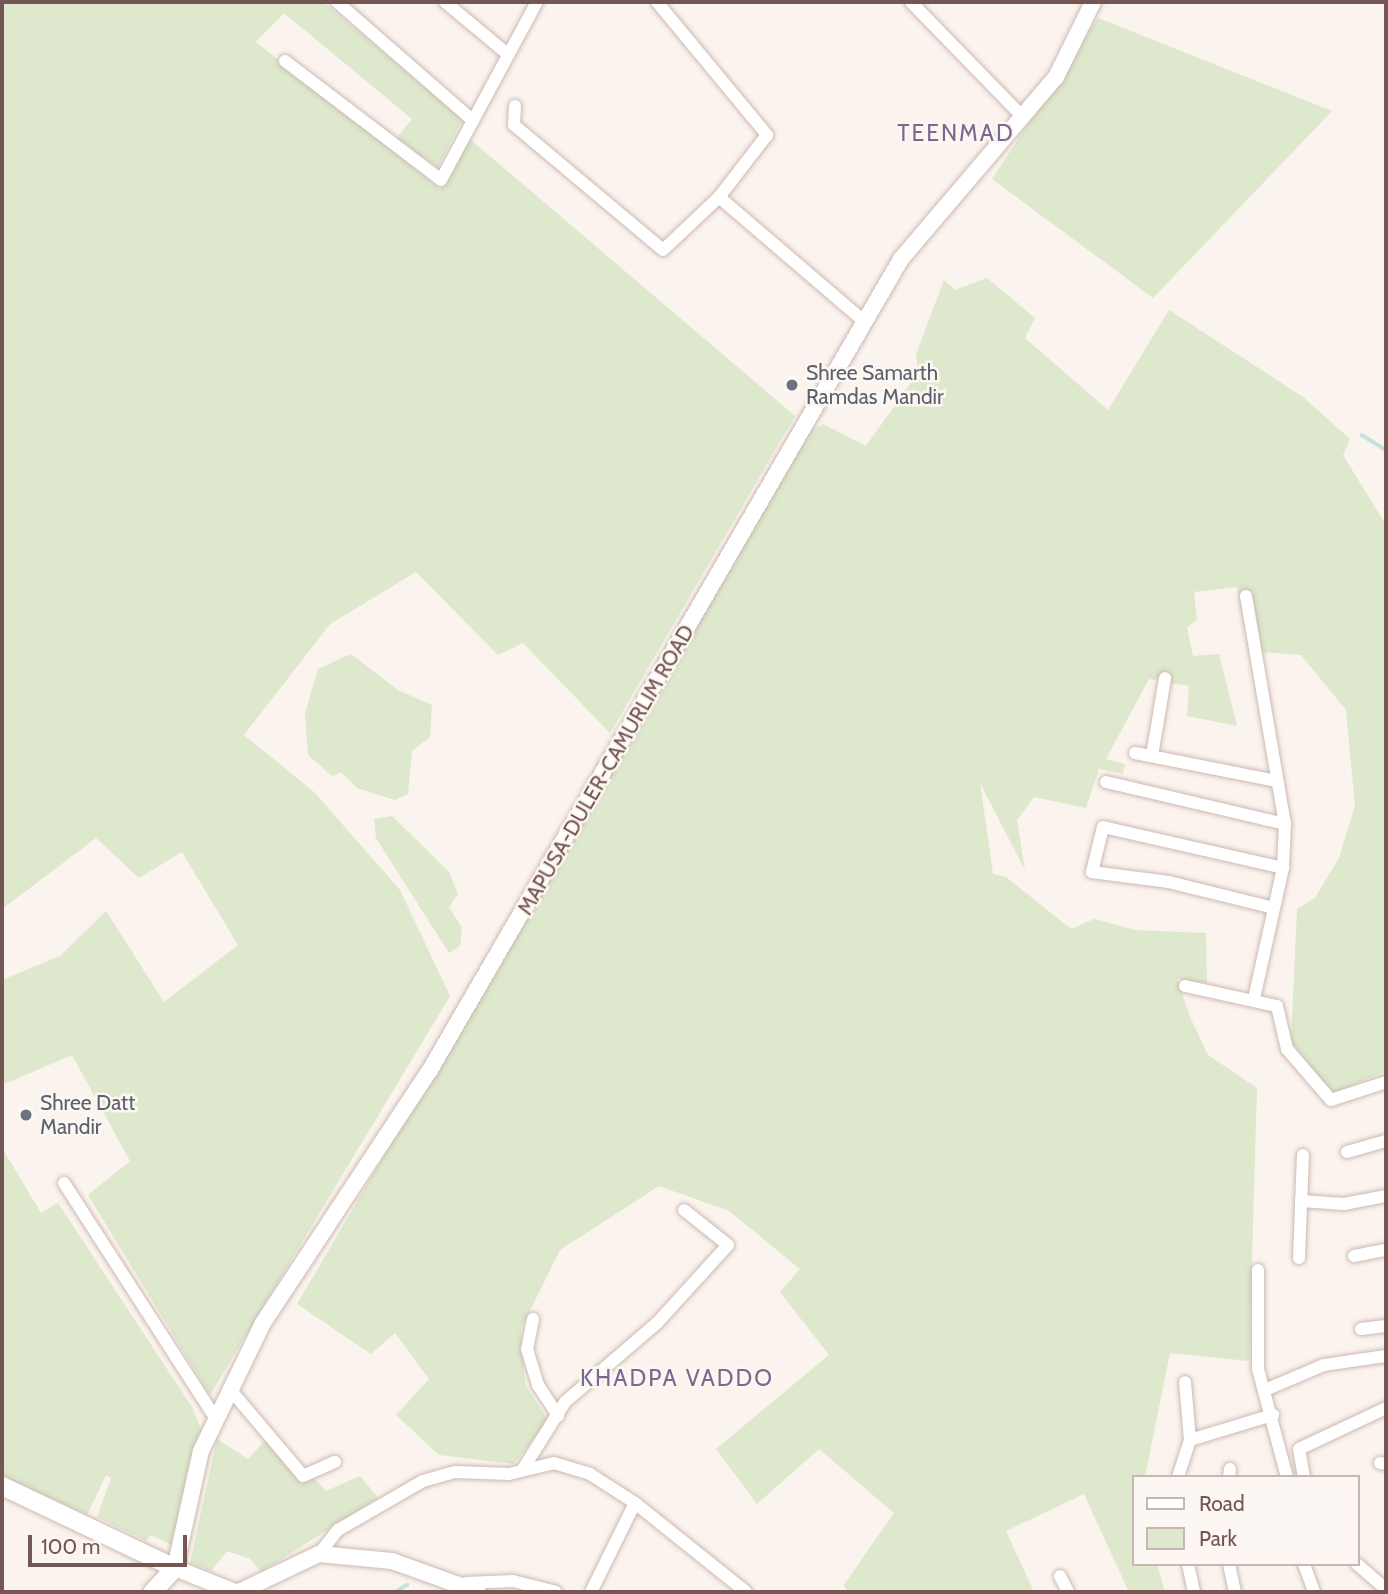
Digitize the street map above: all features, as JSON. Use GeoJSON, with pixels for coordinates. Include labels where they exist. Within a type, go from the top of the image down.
{"type":"FeatureCollection","features":[{"type":"Feature","properties":{"kind":"main road"},"geometry":{"type":"LineString","coordinates":[[2,1486],[175,1567],[153,1592]]}},
{"type":"Feature","properties":{"kind":"street"},"geometry":{"type":"LineString","coordinates":[[337,2],[471,119]]}},
{"type":"Feature","properties":{"kind":"street"},"geometry":{"type":"LineString","coordinates":[[445,2],[505,52]]}},
{"type":"Feature","properties":{"kind":"street"},"geometry":{"type":"LineString","coordinates":[[285,61],[441,180],[505,52],[537,2]]}},
{"type":"Feature","properties":{"kind":"street"},"geometry":{"type":"LineString","coordinates":[[514,106],[514,125],[663,250],[719,197],[767,135],[657,2]]}},
{"type":"Feature","properties":{"kind":"street"},"geometry":{"type":"LineString","coordinates":[[911,2],[1023,117]]}},
{"type":"Feature","properties":{"kind":"street","name":"MAPUSA-DULER-CAMURLIM ROAD"},"geometry":{"type":"LineString","coordinates":[[175,1567],[214,1416],[263,1323],[430,1070],[901,259],[1056,77],[1093,2]]}},
{"type":"Feature","properties":{"kind":"street"},"geometry":{"type":"LineString","coordinates":[[719,197],[865,322]]}},
{"type":"Feature","properties":{"kind":"street"},"geometry":{"type":"LineString","coordinates":[[1247,596],[1285,824],[1283,868],[1254,999]]}},
{"type":"Feature","properties":{"kind":"street"},"geometry":{"type":"LineString","coordinates":[[1152,756],[1165,678]]}},
{"type":"Feature","properties":{"kind":"street"},"geometry":{"type":"LineString","coordinates":[[1135,753],[1277,781]]}},
{"type":"Feature","properties":{"kind":"street"},"geometry":{"type":"LineString","coordinates":[[1106,782],[1285,824]]}},
{"type":"Feature","properties":{"kind":"street"},"geometry":{"type":"LineString","coordinates":[[1274,908],[1169,882],[1091,872],[1103,827],[1283,868]]}},
{"type":"Feature","properties":{"kind":"street"},"geometry":{"type":"LineString","coordinates":[[1185,986],[1277,1006],[1287,1049],[1331,1100],[1386,1082]]}},
{"type":"Feature","properties":{"kind":"street"},"geometry":{"type":"LineString","coordinates":[[1346,1152],[1386,1141]]}},
{"type":"Feature","properties":{"kind":"street"},"geometry":{"type":"LineString","coordinates":[[1299,1258],[1303,1155]]}},
{"type":"Feature","properties":{"kind":"street"},"geometry":{"type":"LineString","coordinates":[[64,1183],[214,1416]]}},
{"type":"Feature","properties":{"kind":"street"},"geometry":{"type":"LineString","coordinates":[[1301,1201],[1344,1204],[1386,1196]]}},
{"type":"Feature","properties":{"kind":"street"},"geometry":{"type":"LineString","coordinates":[[523,1469],[558,1416],[728,1245],[684,1210]]}},
{"type":"Feature","properties":{"kind":"street"},"geometry":{"type":"LineString","coordinates":[[1354,1256],[1386,1250]]}},
{"type":"Feature","properties":{"kind":"street"},"geometry":{"type":"LineString","coordinates":[[1258,1270],[1258,1369],[1273,1415],[1287,1475]]}},
{"type":"Feature","properties":{"kind":"street"},"geometry":{"type":"LineString","coordinates":[[533,1319],[527,1349],[538,1385],[558,1416]]}},
{"type":"Feature","properties":{"kind":"street"},"geometry":{"type":"LineString","coordinates":[[1361,1329],[1386,1326]]}},
{"type":"Feature","properties":{"kind":"street"},"geometry":{"type":"LineString","coordinates":[[1265,1390],[1324,1365],[1386,1356]]}},
{"type":"Feature","properties":{"kind":"street"},"geometry":{"type":"LineString","coordinates":[[1179,1475],[1190,1440],[1185,1382]]}},
{"type":"Feature","properties":{"kind":"street"},"geometry":{"type":"LineString","coordinates":[[229,1388],[303,1476],[335,1462]]}},
{"type":"Feature","properties":{"kind":"street"},"geometry":{"type":"LineString","coordinates":[[1304,1475],[1299,1448],[1386,1408]]}},
{"type":"Feature","properties":{"kind":"street"},"geometry":{"type":"LineString","coordinates":[[1190,1440],[1273,1415]]}},
{"type":"Feature","properties":{"kind":"street"},"geometry":{"type":"LineString","coordinates":[[175,1567],[237,1592],[258,1589],[319,1554],[338,1530],[423,1481],[455,1472],[509,1475],[523,1469],[566,1467],[635,1503],[746,1592]]}},
{"type":"Feature","properties":{"kind":"street"},"geometry":{"type":"LineString","coordinates":[[591,1592],[635,1503]]}},
{"type":"Feature","properties":{"kind":"street"},"geometry":{"type":"LineString","coordinates":[[319,1554],[392,1561],[472,1588],[513,1581],[556,1592]]}},
{"type":"Feature","properties":{"kind":"street"},"geometry":{"type":"LineString","coordinates":[[1188,1566],[1194,1592]]}},
{"type":"Feature","properties":{"kind":"street"},"geometry":{"type":"LineString","coordinates":[[1229,1566],[1235,1592]]}},
{"type":"Feature","properties":{"kind":"street"},"geometry":{"type":"LineString","coordinates":[[1305,1566],[1314,1592]]}},
{"type":"Feature","properties":{"kind":"street"},"geometry":{"type":"LineString","coordinates":[[1359,1566],[1386,1589]]}},
{"type":"Feature","properties":{"kind":"street"},"geometry":{"type":"LineString","coordinates":[[1060,1576],[1068,1592]]}},
{"type":"Feature","properties":{"kind":"green space"},"geometry":{"type":"Polygon","coordinates":[[[2,2],[323,2],[463,119],[438,167],[396,139],[412,119],[284,13],[256,42],[440,189],[464,134],[795,416],[610,733],[523,643],[498,655],[416,572],[330,624],[244,735],[314,792],[400,890],[450,996],[210,1395],[88,1195],[130,1161],[72,1055],[2,1085],[2,980],[60,956],[106,911],[164,1002],[238,945],[182,852],[139,878],[96,838],[2,909],[2,2]]]}},
{"type":"Feature","properties":{"kind":"green space"},"geometry":{"type":"Polygon","coordinates":[[[1098,18],[1332,111],[1153,298],[992,179],[1098,18]]]}},
{"type":"Feature","properties":{"kind":"green space"},"geometry":{"type":"Polygon","coordinates":[[[987,278],[1035,318],[1025,338],[1108,410],[1169,310],[1303,397],[1350,439],[1343,455],[1386,525],[1386,1071],[1332,1094],[1291,1041],[1297,909],[1315,898],[1339,858],[1355,806],[1346,710],[1301,655],[1249,651],[1237,587],[1194,592],[1197,620],[1187,627],[1193,656],[1219,654],[1237,726],[1187,716],[1189,686],[1149,679],[1106,759],[1125,764],[1123,774],[1099,769],[1086,808],[1034,797],[1017,820],[1025,870],[980,783],[993,874],[1006,877],[1071,929],[1094,919],[1135,930],[1206,933],[1207,983],[1177,979],[1190,1017],[1208,1055],[1257,1088],[1249,1361],[1170,1353],[1145,1475],[1132,1475],[1132,1566],[1158,1566],[1165,1592],[1129,1592],[1084,1494],[1006,1531],[1034,1592],[850,1592],[843,1586],[894,1513],[819,1449],[757,1504],[716,1449],[829,1355],[780,1292],[800,1269],[729,1211],[659,1186],[560,1250],[521,1329],[525,1384],[548,1420],[514,1464],[439,1455],[396,1415],[429,1379],[395,1333],[371,1354],[297,1304],[810,431],[823,424],[866,446],[918,373],[916,354],[944,280],[955,290],[987,278]]]}},
{"type":"Feature","properties":{"kind":"green space"},"geometry":{"type":"Polygon","coordinates":[[[351,654],[398,690],[432,705],[430,737],[412,751],[408,794],[395,800],[357,788],[341,772],[332,776],[308,755],[305,713],[318,669],[351,654]]]}},
{"type":"Feature","properties":{"kind":"green space"},"geometry":{"type":"Polygon","coordinates":[[[392,816],[449,872],[458,894],[449,907],[462,928],[460,946],[449,953],[376,838],[374,819],[392,816]]]}},
{"type":"Feature","properties":{"kind":"green space"},"geometry":{"type":"Polygon","coordinates":[[[2,1148],[41,1213],[58,1203],[192,1407],[203,1434],[174,1546],[150,1535],[146,1541],[97,1517],[111,1478],[106,1475],[87,1515],[2,1476],[2,1148]]]}},
{"type":"Feature","properties":{"kind":"green space"},"geometry":{"type":"Polygon","coordinates":[[[272,1433],[326,1491],[360,1476],[378,1498],[261,1572],[250,1559],[227,1551],[211,1571],[190,1563],[217,1439],[248,1459],[272,1433]]]}},
{"type":"Feature","properties":{"kind":"waterway"},"geometry":{"type":"LineString","coordinates":[[1362,435],[1386,450]]}},
{"type":"Feature","properties":{"kind":"waterway"},"geometry":{"type":"LineString","coordinates":[[395,1592],[407,1585]]}},
{"type":"Feature","properties":{"kind":"place","name":"Shree Samarth Ramdas Mandir"},"geometry":{"type":"Point","coordinates":[792,385]}},
{"type":"Feature","properties":{"kind":"place","name":"Shree Datt Mandir"},"geometry":{"type":"Point","coordinates":[26,1115]}},
{"type":"Feature","properties":{"kind":"district","name":"TEENMAD"},"geometry":{"type":"Point","coordinates":[956,133]}},
{"type":"Feature","properties":{"kind":"district","name":"KHADPA VADDO"},"geometry":{"type":"Point","coordinates":[677,1378]}}]}
